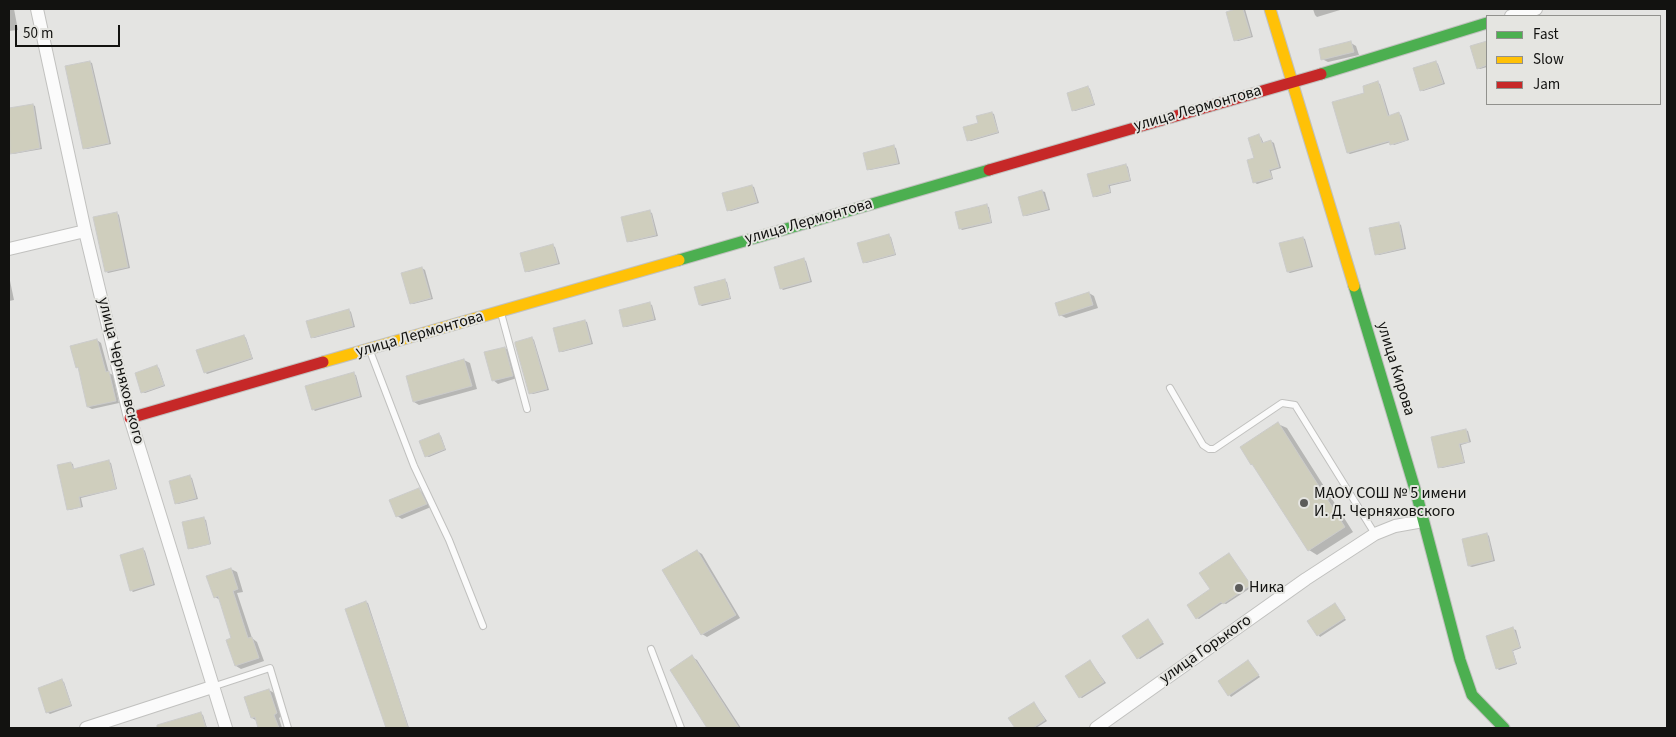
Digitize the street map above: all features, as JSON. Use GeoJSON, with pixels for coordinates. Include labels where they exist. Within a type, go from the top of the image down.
{"type":"FeatureCollection","features":[{"type":"Feature","properties":{"kind":"street","name":"улица Черняховского"},"geometry":{"type":"LineString","coordinates":[[37,9],[85,231],[130,418],[226,728]]}},
{"type":"Feature","properties":{"kind":"street","name":"улица Кирова"},"geometry":{"type":"LineString","coordinates":[[1270,9],[1414,486],[1460,660],[1472,695],[1504,728]]}},
{"type":"Feature","properties":{"kind":"street"},"geometry":{"type":"LineString","coordinates":[[1515,15],[1536,9]]}},
{"type":"Feature","properties":{"kind":"street","name":"улица Лермонтова"},"geometry":{"type":"LineString","coordinates":[[130,418],[1291,82],[1486,23]]}},
{"type":"Feature","properties":{"kind":"street"},"geometry":{"type":"LineString","coordinates":[[9,249],[85,231]]}},
{"type":"Feature","properties":{"kind":"street","name":"улица Горького"},"geometry":{"type":"LineString","coordinates":[[1096,728],[1306,579],[1375,534],[1395,526],[1423,521]]}},
{"type":"Feature","properties":{"kind":"street"},"geometry":{"type":"LineString","coordinates":[[86,728],[212,687]]}},
{"type":"Feature","properties":{"kind":"lane"},"geometry":{"type":"LineString","coordinates":[[500,312],[528,409]]}},
{"type":"Feature","properties":{"kind":"lane"},"geometry":{"type":"LineString","coordinates":[[370,350],[414,466],[449,540],[483,626]]}},
{"type":"Feature","properties":{"kind":"lane"},"geometry":{"type":"LineString","coordinates":[[1170,388],[1203,445],[1209,449],[1214,449],[1282,403],[1295,405],[1375,534]]}},
{"type":"Feature","properties":{"kind":"lane"},"geometry":{"type":"LineString","coordinates":[[651,649],[681,728]]}},
{"type":"Feature","properties":{"kind":"lane"},"geometry":{"type":"LineString","coordinates":[[212,687],[270,668],[288,728]]}},
{"type":"Feature","properties":{"kind":"building"},"geometry":{"type":"Polygon","coordinates":[[[1243,9],[1251,36],[1234,41],[1226,12],[1243,9]]]}},
{"type":"Feature","properties":{"kind":"building"},"geometry":{"type":"Polygon","coordinates":[[[1351,41],[1354,52],[1321,60],[1319,49],[1351,41]]]}},
{"type":"Feature","properties":{"kind":"building"},"geometry":{"type":"Polygon","coordinates":[[[1486,41],[1486,65],[1477,69],[1470,46],[1486,41]]]}},
{"type":"Feature","properties":{"kind":"building"},"geometry":{"type":"Polygon","coordinates":[[[90,61],[109,143],[83,149],[65,66],[90,61]]]}},
{"type":"Feature","properties":{"kind":"building"},"geometry":{"type":"Polygon","coordinates":[[[1436,61],[1443,83],[1420,91],[1413,68],[1436,61]]]}},
{"type":"Feature","properties":{"kind":"building"},"geometry":{"type":"Polygon","coordinates":[[[1378,81],[1388,116],[1399,112],[1407,140],[1390,145],[1389,141],[1347,153],[1332,102],[1364,93],[1363,86],[1378,81]]]}},
{"type":"Feature","properties":{"kind":"building"},"geometry":{"type":"Polygon","coordinates":[[[1088,86],[1094,104],[1072,111],[1067,93],[1088,86]]]}},
{"type":"Feature","properties":{"kind":"building"},"geometry":{"type":"Polygon","coordinates":[[[33,104],[40,148],[10,154],[9,108],[33,104]]]}},
{"type":"Feature","properties":{"kind":"building"},"geometry":{"type":"Polygon","coordinates":[[[992,112],[998,132],[967,141],[963,127],[978,123],[976,116],[992,112]]]}},
{"type":"Feature","properties":{"kind":"building"},"geometry":{"type":"Polygon","coordinates":[[[1259,134],[1262,143],[1271,140],[1279,167],[1269,170],[1272,178],[1253,183],[1247,160],[1254,158],[1248,138],[1259,134]]]}},
{"type":"Feature","properties":{"kind":"building"},"geometry":{"type":"Polygon","coordinates":[[[894,145],[898,163],[867,170],[863,153],[894,145]]]}},
{"type":"Feature","properties":{"kind":"building"},"geometry":{"type":"Polygon","coordinates":[[[1126,164],[1130,180],[1108,185],[1110,192],[1093,197],[1087,174],[1126,164]]]}},
{"type":"Feature","properties":{"kind":"building"},"geometry":{"type":"Polygon","coordinates":[[[752,185],[757,202],[727,211],[722,193],[752,185]]]}},
{"type":"Feature","properties":{"kind":"building"},"geometry":{"type":"Polygon","coordinates":[[[1042,190],[1048,209],[1023,216],[1018,197],[1042,190]]]}},
{"type":"Feature","properties":{"kind":"building"},"geometry":{"type":"Polygon","coordinates":[[[987,204],[991,222],[959,229],[955,212],[987,204]]]}},
{"type":"Feature","properties":{"kind":"building"},"geometry":{"type":"Polygon","coordinates":[[[650,210],[656,235],[627,242],[621,217],[650,210]]]}},
{"type":"Feature","properties":{"kind":"building"},"geometry":{"type":"Polygon","coordinates":[[[117,212],[128,267],[105,272],[93,217],[117,212]]]}},
{"type":"Feature","properties":{"kind":"building"},"geometry":{"type":"Polygon","coordinates":[[[1399,222],[1404,248],[1375,255],[1369,228],[1399,222]]]}},
{"type":"Feature","properties":{"kind":"building"},"geometry":{"type":"Polygon","coordinates":[[[889,234],[895,254],[863,263],[857,243],[889,234]]]}},
{"type":"Feature","properties":{"kind":"building"},"geometry":{"type":"Polygon","coordinates":[[[1303,237],[1311,266],[1287,272],[1279,243],[1303,237]]]}},
{"type":"Feature","properties":{"kind":"building"},"geometry":{"type":"Polygon","coordinates":[[[553,244],[558,263],[525,272],[520,253],[553,244]]]}},
{"type":"Feature","properties":{"kind":"building"},"geometry":{"type":"Polygon","coordinates":[[[804,258],[810,281],[780,289],[774,267],[804,258]]]}},
{"type":"Feature","properties":{"kind":"building"},"geometry":{"type":"Polygon","coordinates":[[[422,267],[431,298],[410,304],[401,273],[422,267]]]}},
{"type":"Feature","properties":{"kind":"building"},"geometry":{"type":"Polygon","coordinates":[[[725,279],[730,298],[699,305],[694,287],[725,279]]]}},
{"type":"Feature","properties":{"kind":"building"},"geometry":{"type":"Polygon","coordinates":[[[1089,292],[1093,305],[1059,316],[1055,303],[1089,292]]]}},
{"type":"Feature","properties":{"kind":"building"},"geometry":{"type":"Polygon","coordinates":[[[650,302],[654,319],[623,327],[619,310],[650,302]]]}},
{"type":"Feature","properties":{"kind":"building"},"geometry":{"type":"Polygon","coordinates":[[[349,309],[353,326],[311,338],[306,321],[349,309]]]}},
{"type":"Feature","properties":{"kind":"building"},"geometry":{"type":"Polygon","coordinates":[[[585,320],[591,343],[559,352],[553,328],[585,320]]]}},
{"type":"Feature","properties":{"kind":"building"},"geometry":{"type":"Polygon","coordinates":[[[244,335],[252,358],[204,373],[196,350],[244,335]]]}},
{"type":"Feature","properties":{"kind":"building"},"geometry":{"type":"Polygon","coordinates":[[[532,337],[547,389],[529,394],[515,342],[532,337]]]}},
{"type":"Feature","properties":{"kind":"building"},"geometry":{"type":"Polygon","coordinates":[[[97,339],[106,372],[109,371],[116,401],[87,407],[78,367],[76,368],[70,346],[97,339]]]}},
{"type":"Feature","properties":{"kind":"building"},"geometry":{"type":"Polygon","coordinates":[[[505,347],[513,376],[492,381],[484,352],[505,347]]]}},
{"type":"Feature","properties":{"kind":"building"},"geometry":{"type":"Polygon","coordinates":[[[464,359],[472,386],[413,402],[406,376],[464,359]]]}},
{"type":"Feature","properties":{"kind":"building"},"geometry":{"type":"Polygon","coordinates":[[[157,365],[164,385],[141,393],[135,373],[157,365]]]}},
{"type":"Feature","properties":{"kind":"building"},"geometry":{"type":"Polygon","coordinates":[[[354,372],[360,396],[312,410],[305,386],[354,372]]]}},
{"type":"Feature","properties":{"kind":"building","name":"МАОУ СОШ № 5 имени И. Д. Черняховского"},"geometry":{"type":"Polygon","coordinates":[[[1278,422],[1345,527],[1308,551],[1240,447],[1278,422]]]}},
{"type":"Feature","properties":{"kind":"building"},"geometry":{"type":"Polygon","coordinates":[[[1466,429],[1469,442],[1459,444],[1464,462],[1438,468],[1431,437],[1466,429]]]}},
{"type":"Feature","properties":{"kind":"building"},"geometry":{"type":"Polygon","coordinates":[[[439,433],[445,449],[425,457],[419,441],[439,433]]]}},
{"type":"Feature","properties":{"kind":"building"},"geometry":{"type":"Polygon","coordinates":[[[109,460],[116,489],[79,497],[81,507],[67,510],[57,465],[71,462],[73,469],[109,460]]]}},
{"type":"Feature","properties":{"kind":"building"},"geometry":{"type":"Polygon","coordinates":[[[190,475],[196,498],[175,504],[169,481],[190,475]]]}},
{"type":"Feature","properties":{"kind":"building"},"geometry":{"type":"Polygon","coordinates":[[[419,488],[427,504],[396,517],[389,500],[419,488]]]}},
{"type":"Feature","properties":{"kind":"building"},"geometry":{"type":"Polygon","coordinates":[[[204,517],[210,544],[188,549],[182,522],[204,517]]]}},
{"type":"Feature","properties":{"kind":"building"},"geometry":{"type":"Polygon","coordinates":[[[1487,533],[1493,560],[1468,566],[1462,539],[1487,533]]]}},
{"type":"Feature","properties":{"kind":"building"},"geometry":{"type":"Polygon","coordinates":[[[143,548],[153,584],[130,591],[120,555],[143,548]]]}},
{"type":"Feature","properties":{"kind":"building"},"geometry":{"type":"Polygon","coordinates":[[[697,550],[736,615],[701,635],[662,570],[697,550]]]}},
{"type":"Feature","properties":{"kind":"building"},"geometry":{"type":"Polygon","coordinates":[[[1229,553],[1251,585],[1196,619],[1187,605],[1210,589],[1199,573],[1229,553]]]}},
{"type":"Feature","properties":{"kind":"building"},"geometry":{"type":"Polygon","coordinates":[[[231,568],[238,589],[233,591],[248,638],[252,637],[259,658],[235,666],[226,640],[231,638],[218,596],[214,598],[206,576],[231,568]]]}},
{"type":"Feature","properties":{"kind":"building"},"geometry":{"type":"Polygon","coordinates":[[[366,601],[408,728],[386,728],[345,609],[366,601]]]}},
{"type":"Feature","properties":{"kind":"building"},"geometry":{"type":"Polygon","coordinates":[[[1335,603],[1345,618],[1317,636],[1307,621],[1335,603]]]}},
{"type":"Feature","properties":{"kind":"building"},"geometry":{"type":"Polygon","coordinates":[[[1148,619],[1163,642],[1137,659],[1122,636],[1148,619]]]}},
{"type":"Feature","properties":{"kind":"building"},"geometry":{"type":"Polygon","coordinates":[[[1513,627],[1520,647],[1512,650],[1516,663],[1496,669],[1486,636],[1513,627]]]}},
{"type":"Feature","properties":{"kind":"building"},"geometry":{"type":"Polygon","coordinates":[[[692,655],[739,728],[707,728],[670,670],[692,655]]]}},
{"type":"Feature","properties":{"kind":"building"},"geometry":{"type":"Polygon","coordinates":[[[1090,660],[1104,682],[1079,698],[1065,676],[1090,660]]]}},
{"type":"Feature","properties":{"kind":"building"},"geometry":{"type":"Polygon","coordinates":[[[1248,660],[1259,675],[1228,696],[1218,681],[1248,660]]]}},
{"type":"Feature","properties":{"kind":"building"},"geometry":{"type":"Polygon","coordinates":[[[62,679],[71,705],[46,713],[38,688],[62,679]]]}},
{"type":"Feature","properties":{"kind":"building"},"geometry":{"type":"Polygon","coordinates":[[[269,689],[277,713],[274,715],[279,728],[258,728],[255,717],[251,718],[244,697],[269,689]]]}},
{"type":"Feature","properties":{"kind":"building"},"geometry":{"type":"Polygon","coordinates":[[[1034,702],[1045,720],[1033,728],[1015,728],[1008,718],[1034,702]]]}},
{"type":"Feature","properties":{"kind":"building"},"geometry":{"type":"Polygon","coordinates":[[[201,712],[206,728],[157,728],[157,725],[201,712]]]}},
{"type":"Feature","properties":{"kind":"traffic: fast"},"geometry":{"type":"LineString","coordinates":[[1321,74],[1486,23]]}},
{"type":"Feature","properties":{"kind":"traffic: fast"},"geometry":{"type":"LineString","coordinates":[[679,260],[989,170]]}},
{"type":"Feature","properties":{"kind":"traffic: fast"},"geometry":{"type":"LineString","coordinates":[[1354,286],[1417,496],[1460,660],[1472,695],[1504,728]]}},
{"type":"Feature","properties":{"kind":"traffic: slow"},"geometry":{"type":"LineString","coordinates":[[1270,9],[1354,286]]}},
{"type":"Feature","properties":{"kind":"traffic: slow"},"geometry":{"type":"LineString","coordinates":[[323,362],[679,260]]}},
{"type":"Feature","properties":{"kind":"traffic: jam"},"geometry":{"type":"LineString","coordinates":[[989,170],[1321,74]]}},
{"type":"Feature","properties":{"kind":"traffic: jam"},"geometry":{"type":"LineString","coordinates":[[130,418],[323,362]]}},
{"type":"Feature","properties":{"kind":"place","name":"МАОУ СОШ № 5 имени И. Д. Черняховского"},"geometry":{"type":"Point","coordinates":[1304,503]}},
{"type":"Feature","properties":{"kind":"place","name":"Ника"},"geometry":{"type":"Point","coordinates":[1239,588]}}]}
